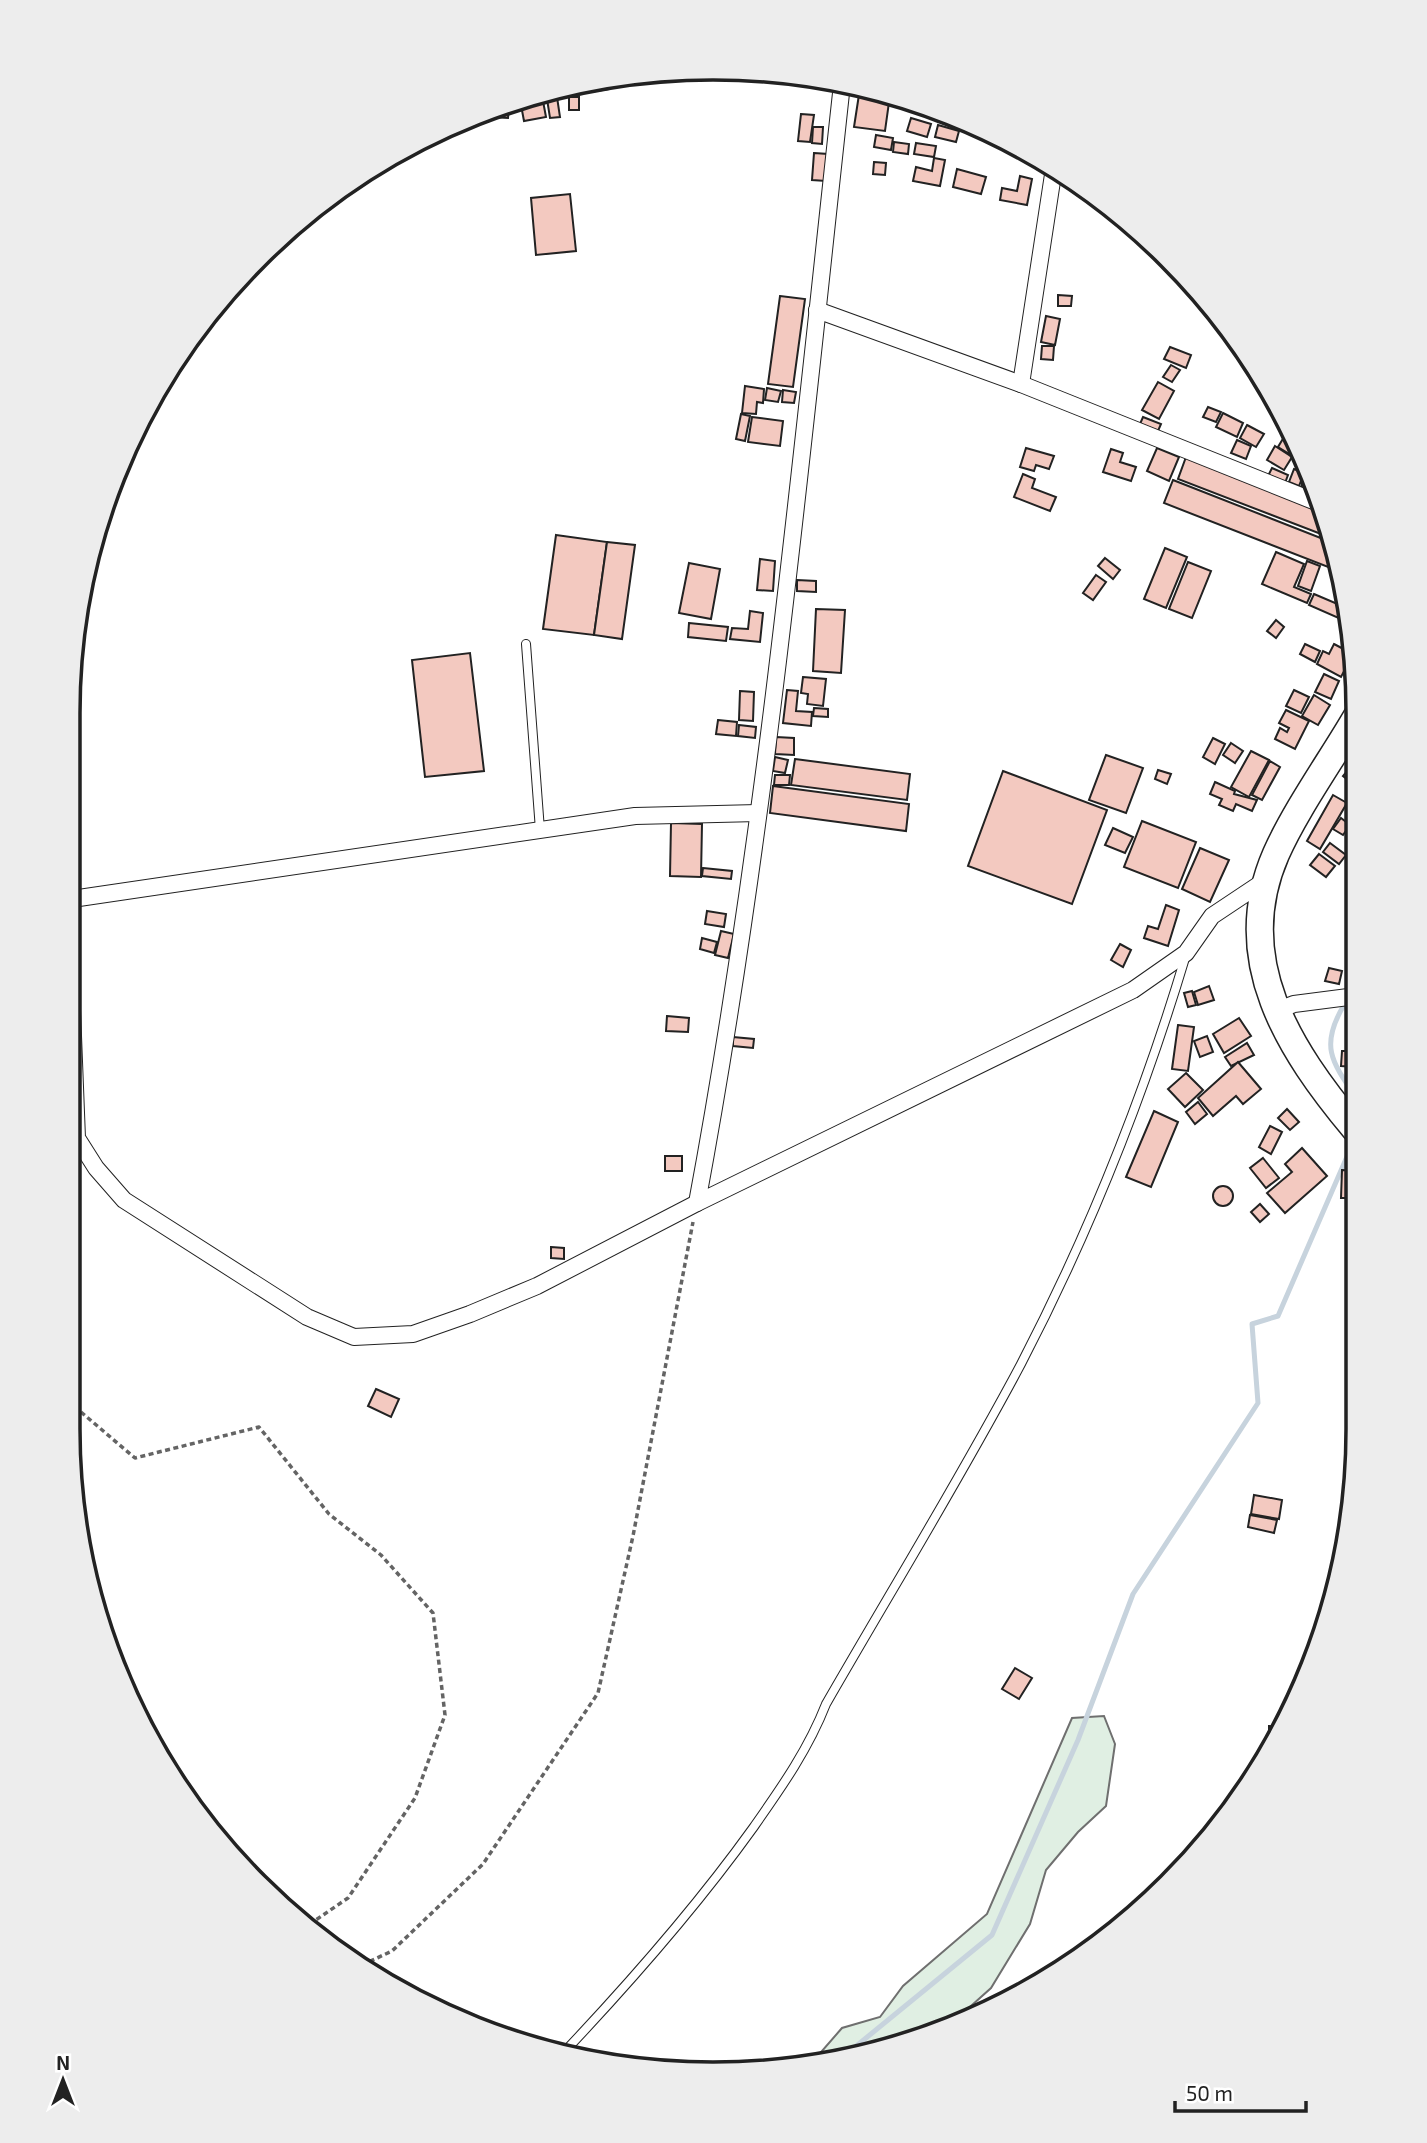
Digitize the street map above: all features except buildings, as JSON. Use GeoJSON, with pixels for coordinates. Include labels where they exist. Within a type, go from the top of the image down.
{"type":"FeatureCollection","features":[{"type":"Feature","properties":{"kind":"highway"},"geometry":{"type":"LineString","coordinates":[[1346,735],[1277,852],[1266,880],[1260,945],[1276,1011],[1292,1045],[1346,1117]]}},
{"type":"Feature","properties":{"kind":"street"},"geometry":{"type":"LineString","coordinates":[[697,1203],[726,1050],[758,813],[841,94]]}},
{"type":"Feature","properties":{"kind":"street"},"geometry":{"type":"LineString","coordinates":[[1021,384],[1052,179]]}},
{"type":"Feature","properties":{"kind":"street"},"geometry":{"type":"LineString","coordinates":[[817,310],[1021,384],[1309,500]]}},
{"type":"Feature","properties":{"kind":"street"},"geometry":{"type":"LineString","coordinates":[[80,898],[635,816],[758,813]]}},
{"type":"Feature","properties":{"kind":"street"},"geometry":{"type":"LineString","coordinates":[[80,1143],[96,1168],[124,1200],[307,1317],[354,1337],[413,1334],[537,1286],[697,1203],[1132,990],[1186,953],[1212,916],[1266,880]]}},
{"type":"Feature","properties":{"kind":"street"},"geometry":{"type":"LineString","coordinates":[[1276,1011],[1294,1004],[1346,997]]}},
{"type":"Feature","properties":{"kind":"lane"},"geometry":{"type":"LineString","coordinates":[[526,644],[540,830]]}},
{"type":"Feature","properties":{"kind":"lane"},"geometry":{"type":"LineString","coordinates":[[571,2046],[712,1885],[791,1775],[814,1735],[826,1704],[1020,1365],[1065,1272],[1158,1048],[1186,953]]}},
{"type":"Feature","properties":{"kind":"path"},"geometry":{"type":"LineString","coordinates":[[370,1961],[392,1951],[483,1864],[598,1693],[633,1536],[697,1203]]}},
{"type":"Feature","properties":{"kind":"path"},"geometry":{"type":"LineString","coordinates":[[80,1411],[135,1458],[259,1427],[329,1514],[381,1555],[433,1613],[445,1715],[415,1798],[348,1898],[315,1921]]}},
{"type":"Feature","properties":{"kind":"green space"},"geometry":{"type":"Polygon","coordinates":[[[1104,1716],[1115,1744],[1106,1806],[1078,1832],[1046,1870],[1030,1924],[991,1988],[968,2008],[917,2029],[820,2053],[842,2028],[880,2017],[903,1986],[987,1914],[1072,1718],[1104,1716]]]}},
{"type":"Feature","properties":{"kind":"waterway"},"geometry":{"type":"LineString","coordinates":[[1344,1005],[1332,1031],[1331,1042],[1335,1062],[1346,1082]]}},
{"type":"Feature","properties":{"kind":"waterway"},"geometry":{"type":"LineString","coordinates":[[857,2046],[992,1935],[1078,1740],[1133,1594],[1258,1403],[1252,1324],[1278,1316],[1346,1159]]}}]}
